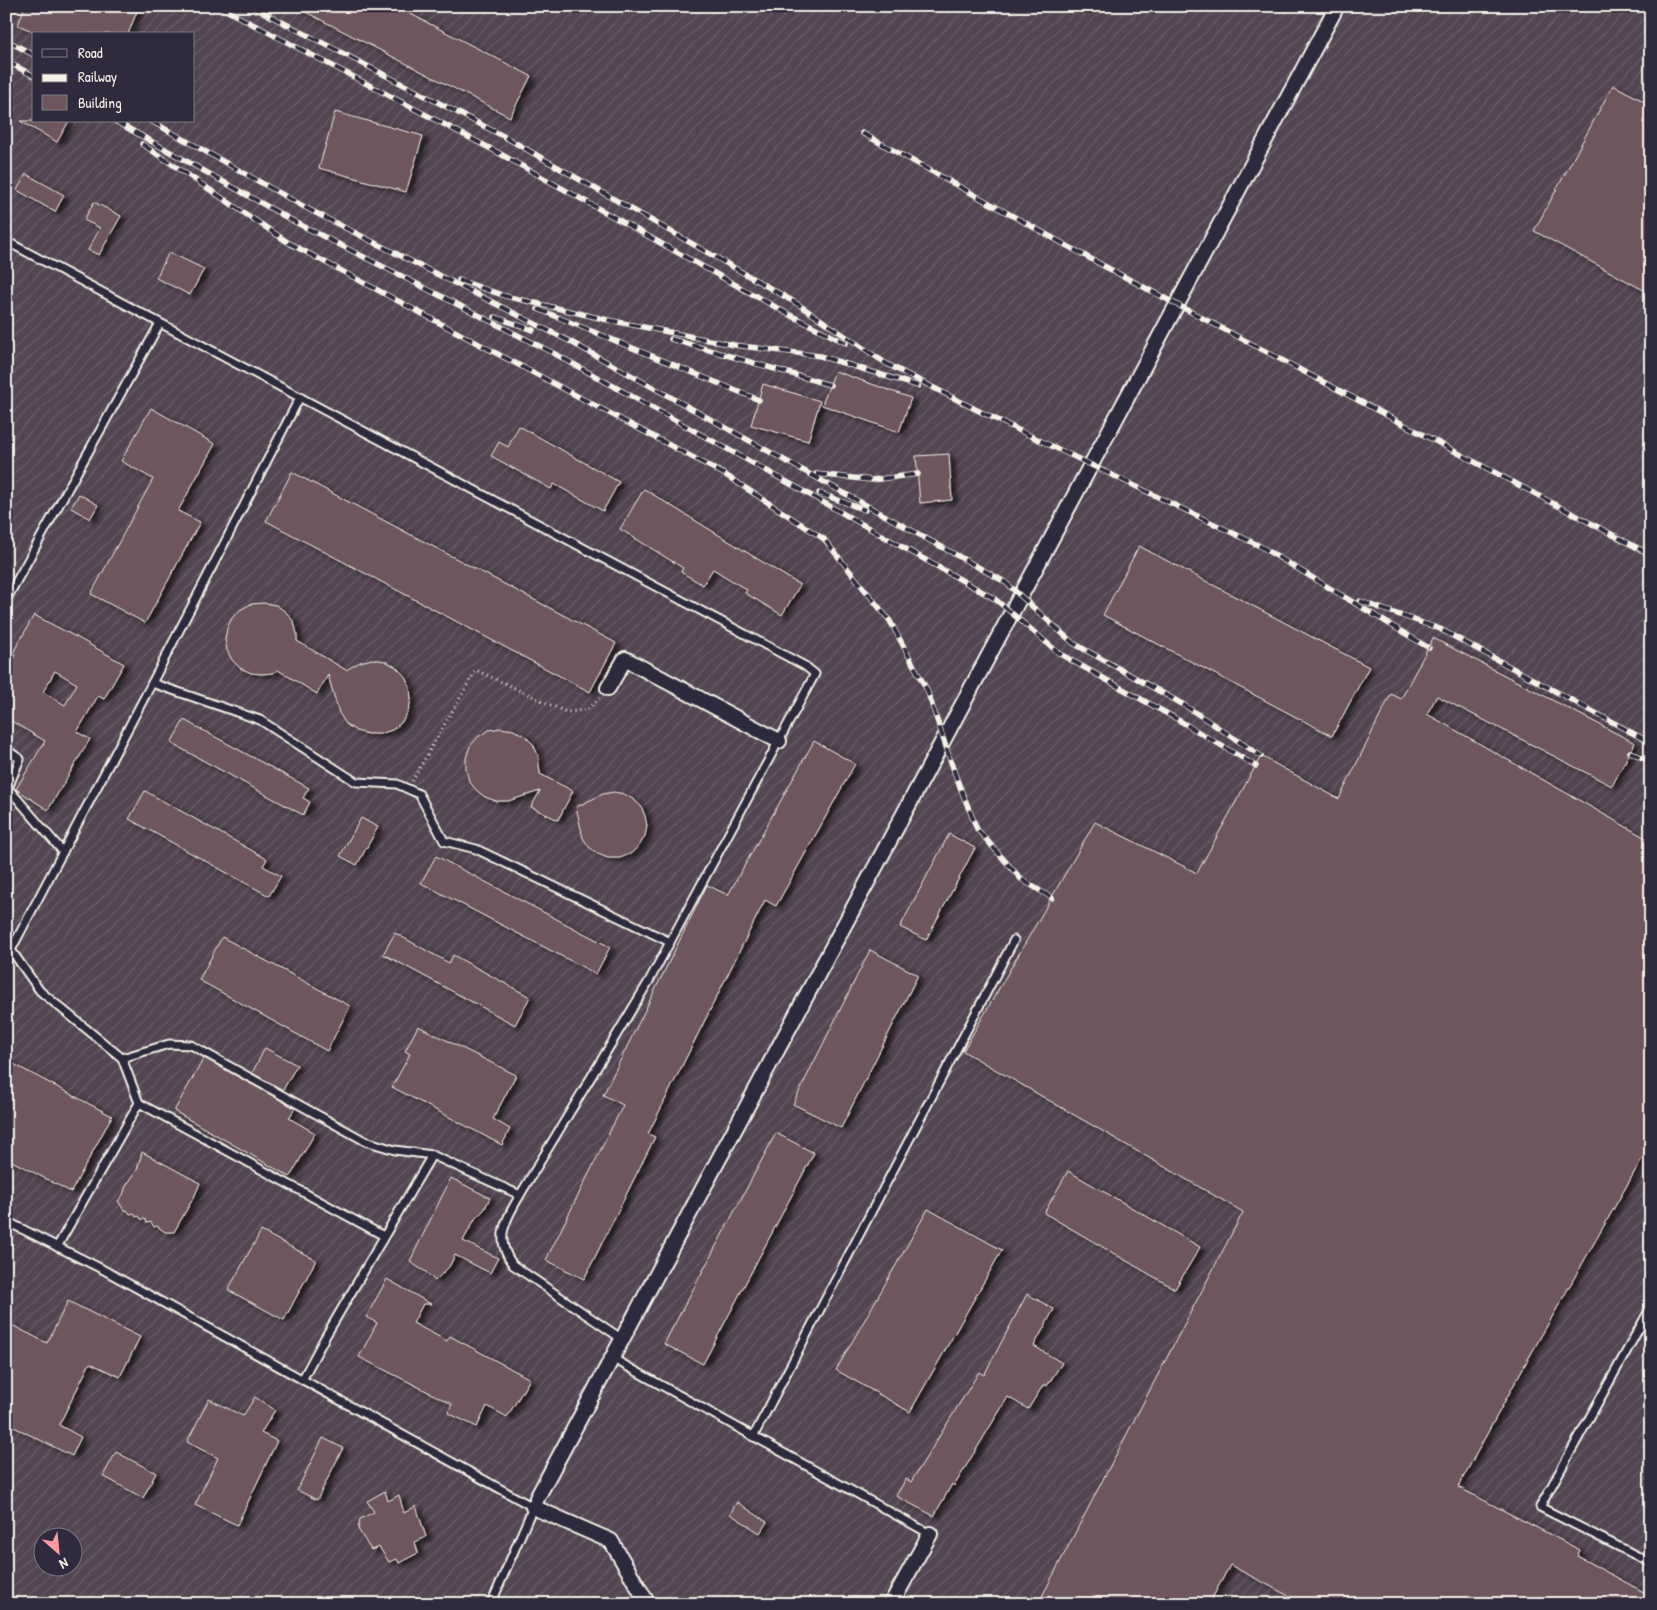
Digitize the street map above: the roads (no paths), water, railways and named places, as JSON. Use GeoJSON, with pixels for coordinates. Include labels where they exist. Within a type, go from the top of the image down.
{"type":"FeatureCollection","features":[{"type":"Feature","properties":{"kind":"street"},"geometry":{"type":"LineString","coordinates":[[648,1604],[611,1542],[535,1502],[1337,6]]}},
{"type":"Feature","properties":{"kind":"street"},"geometry":{"type":"LineString","coordinates":[[608,688],[625,659],[778,741]]}},
{"type":"Feature","properties":{"kind":"street"},"geometry":{"type":"LineString","coordinates":[[891,1604],[930,1534]]}},
{"type":"Feature","properties":{"kind":"lane"},"geometry":{"type":"LineString","coordinates":[[6,241],[805,666],[815,674],[649,981],[520,1195],[502,1233],[502,1241],[508,1258],[513,1265],[622,1340]]}},
{"type":"Feature","properties":{"kind":"lane"},"geometry":{"type":"LineString","coordinates":[[6,600],[160,323]]}},
{"type":"Feature","properties":{"kind":"lane"},"geometry":{"type":"LineString","coordinates":[[300,397],[63,852],[9,949],[40,991],[122,1058],[139,1103],[384,1236]]}},
{"type":"Feature","properties":{"kind":"lane"},"geometry":{"type":"LineString","coordinates":[[152,683],[260,720],[356,782],[397,784],[419,794],[444,840],[476,849],[670,942]]}},
{"type":"Feature","properties":{"kind":"lane"},"geometry":{"type":"LineString","coordinates":[[6,748],[20,759],[8,788],[63,852]]}},
{"type":"Feature","properties":{"kind":"lane"},"geometry":{"type":"LineString","coordinates":[[753,1437],[1014,940]]}},
{"type":"Feature","properties":{"kind":"lane"},"geometry":{"type":"LineString","coordinates":[[122,1058],[169,1044],[191,1045],[365,1140],[395,1150],[432,1155],[520,1195]]}},
{"type":"Feature","properties":{"kind":"lane"},"geometry":{"type":"LineString","coordinates":[[58,1246],[139,1103]]}},
{"type":"Feature","properties":{"kind":"lane"},"geometry":{"type":"LineString","coordinates":[[302,1380],[432,1155]]}},
{"type":"Feature","properties":{"kind":"lane"},"geometry":{"type":"LineString","coordinates":[[6,1221],[102,1268],[302,1380],[535,1502],[491,1604]]}},
{"type":"Feature","properties":{"kind":"lane"},"geometry":{"type":"LineString","coordinates":[[1651,1307],[1540,1507],[1651,1563]]}},
{"type":"Feature","properties":{"kind":"lane"},"geometry":{"type":"LineString","coordinates":[[612,1358],[930,1534]]}},
{"type":"Feature","properties":{"kind":"railway"},"geometry":{"type":"LineString","coordinates":[[218,6],[495,151],[788,314],[846,343]]}},
{"type":"Feature","properties":{"kind":"railway"},"geometry":{"type":"LineString","coordinates":[[251,6],[505,137],[796,303],[887,364],[981,412],[1260,546],[1429,648]]}},
{"type":"Feature","properties":{"kind":"railway"},"geometry":{"type":"LineString","coordinates":[[6,40],[32,54]]}},
{"type":"Feature","properties":{"kind":"railway"},"geometry":{"type":"LineString","coordinates":[[6,61],[32,75]]}},
{"type":"Feature","properties":{"kind":"railway"},"geometry":{"type":"LineString","coordinates":[[117,122],[295,222],[557,355],[995,599],[1060,654],[1256,766]]}},
{"type":"Feature","properties":{"kind":"railway"},"geometry":{"type":"LineString","coordinates":[[153,122],[310,210],[571,342],[1005,582],[1073,643],[1184,705],[1261,756]]}},
{"type":"Feature","properties":{"kind":"railway"},"geometry":{"type":"LineString","coordinates":[[862,133],[1102,265],[1651,555]]}},
{"type":"Feature","properties":{"kind":"railway"},"geometry":{"type":"LineString","coordinates":[[142,144],[289,243],[724,474],[824,539],[890,621],[927,690],[956,777],[977,829],[1021,879],[1052,898]]}},
{"type":"Feature","properties":{"kind":"railway"},"geometry":{"type":"LineString","coordinates":[[459,280],[505,296],[608,320],[734,345],[820,356],[918,386]]}},
{"type":"Feature","properties":{"kind":"railway"},"geometry":{"type":"LineString","coordinates":[[538,309],[759,400]]}},
{"type":"Feature","properties":{"kind":"railway"},"geometry":{"type":"LineString","coordinates":[[495,317],[533,330]]}},
{"type":"Feature","properties":{"kind":"railway"},"geometry":{"type":"LineString","coordinates":[[671,339],[830,385]]}},
{"type":"Feature","properties":{"kind":"railway"},"geometry":{"type":"LineString","coordinates":[[816,474],[872,480],[918,474]]}},
{"type":"Feature","properties":{"kind":"railway"},"geometry":{"type":"LineString","coordinates":[[819,493],[865,510]]}},
{"type":"Feature","properties":{"kind":"railway"},"geometry":{"type":"LineString","coordinates":[[1360,601],[1440,629],[1651,743]]}},
{"type":"Feature","properties":{"kind":"railway"},"geometry":{"type":"LineString","coordinates":[[1630,752],[1651,762]]}}]}
